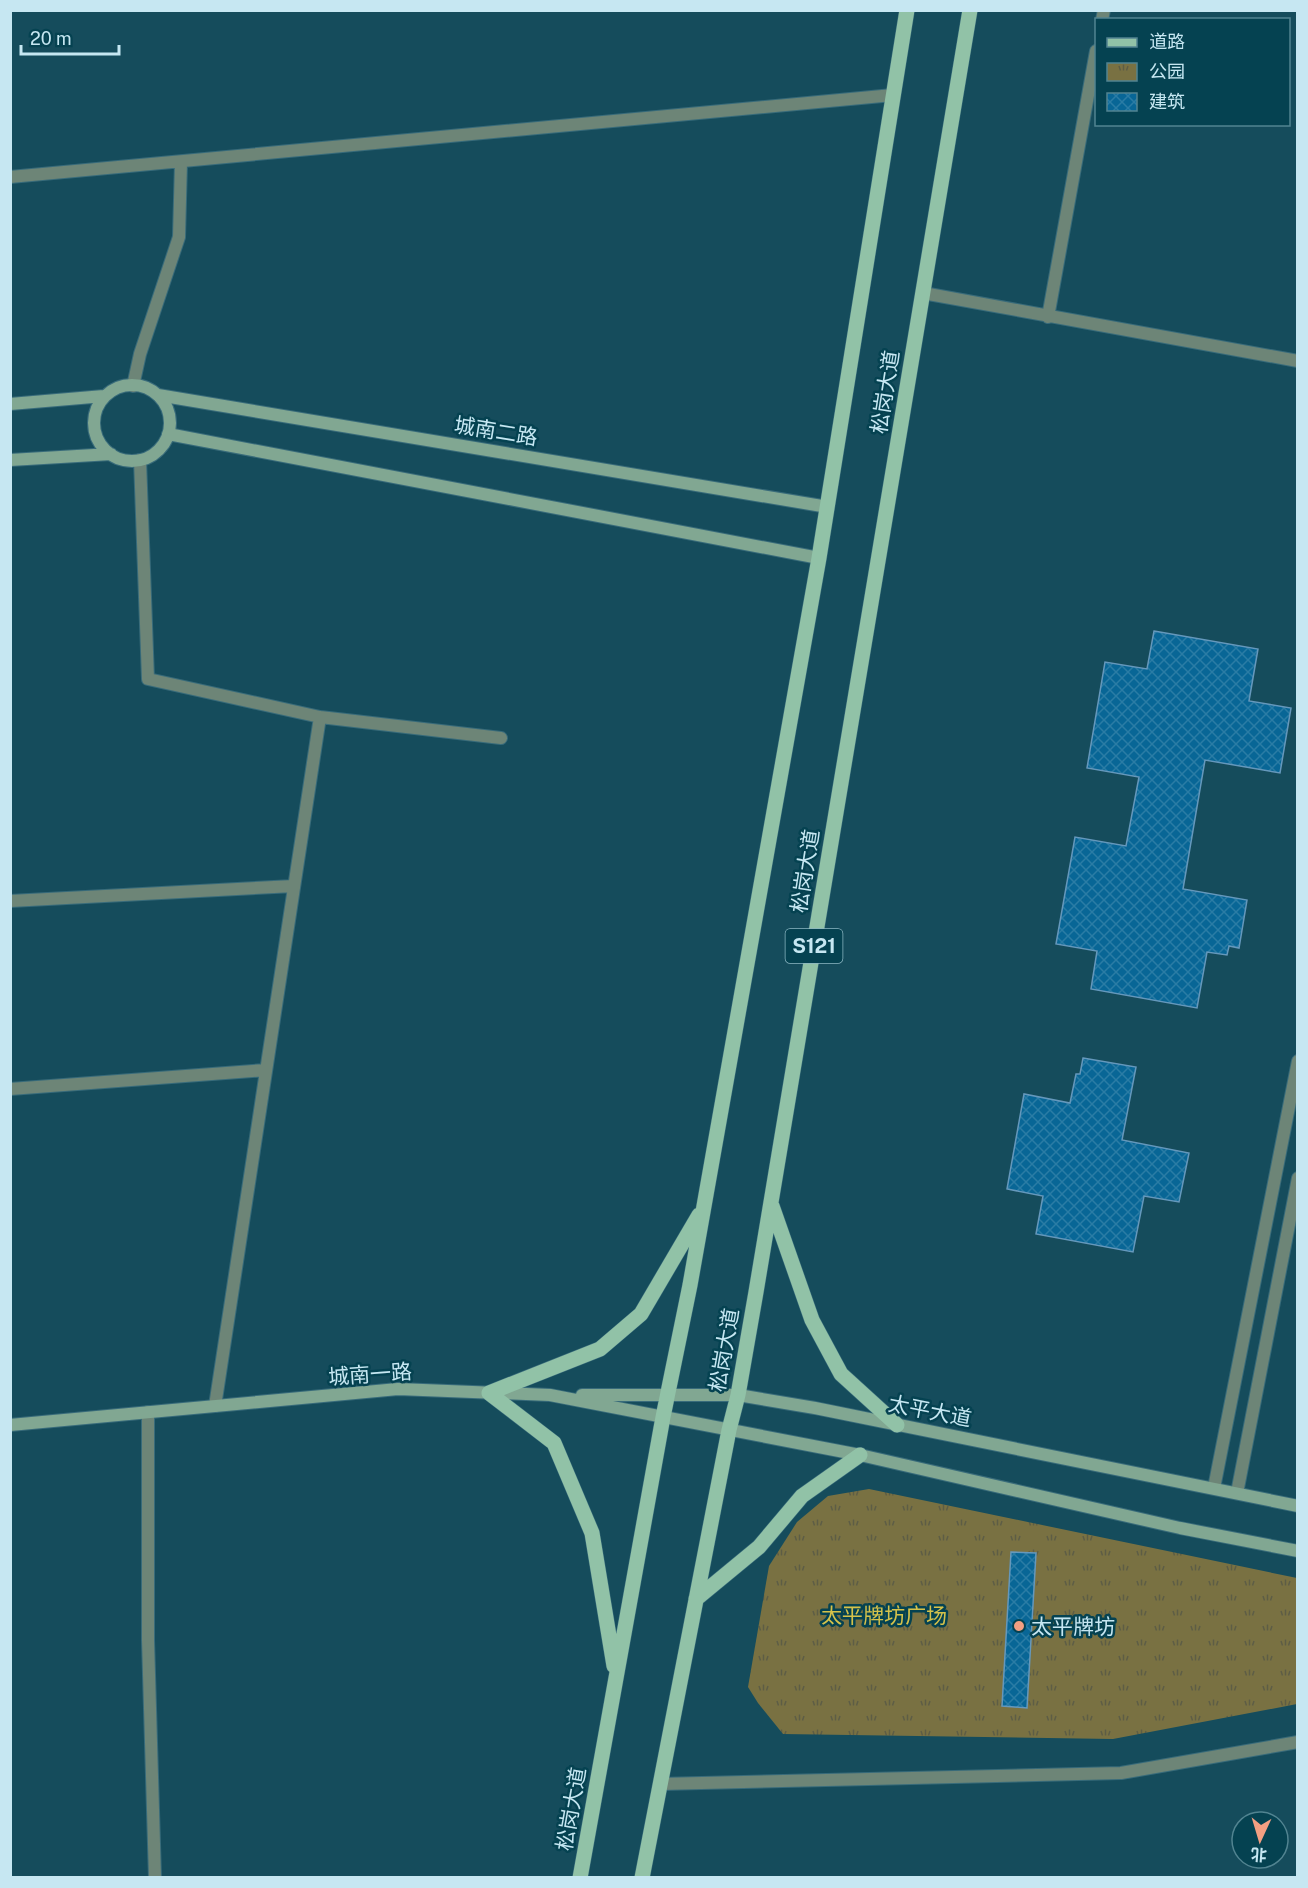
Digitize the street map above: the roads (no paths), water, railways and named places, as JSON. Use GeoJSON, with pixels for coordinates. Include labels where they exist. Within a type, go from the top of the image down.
{"type":"FeatureCollection","features":[{"type":"Feature","properties":{"kind":"main road","name":"松岗大道"},"geometry":{"type":"LineString","coordinates":[[580,1878],[663,1417],[704,1206],[828,507],[907,10]]}},
{"type":"Feature","properties":{"kind":"main road","name":"松岗大道"},"geometry":{"type":"LineString","coordinates":[[642,1878],[729,1431],[738,1395],[970,10]]}},
{"type":"Feature","properties":{"kind":"main road"},"geometry":{"type":"LineString","coordinates":[[771,1202],[812,1320],[841,1374],[897,1425]]}},
{"type":"Feature","properties":{"kind":"main road"},"geometry":{"type":"LineString","coordinates":[[489,1393],[600,1349],[641,1314],[704,1206]]}},
{"type":"Feature","properties":{"kind":"main road"},"geometry":{"type":"LineString","coordinates":[[489,1393],[554,1443],[592,1533],[616,1676]]}},
{"type":"Feature","properties":{"kind":"main road"},"geometry":{"type":"LineString","coordinates":[[696,1599],[759,1547],[802,1496],[860,1455]]}},
{"type":"Feature","properties":{"kind":"street"},"geometry":{"type":"LineString","coordinates":[[1048,317],[1095,57]]}},
{"type":"Feature","properties":{"kind":"street"},"geometry":{"type":"LineString","coordinates":[[10,177],[893,95]]}},
{"type":"Feature","properties":{"kind":"street"},"geometry":{"type":"LineString","coordinates":[[10,404],[104,396],[121,386],[133,386],[140,354],[179,237],[181,162]]}},
{"type":"Feature","properties":{"kind":"street"},"geometry":{"type":"LineString","coordinates":[[923,293],[1298,361]]}},
{"type":"Feature","properties":{"kind":"street","name":"城南二路"},"geometry":{"type":"LineString","coordinates":[[133,386],[147,387],[158,395],[828,507]]}},
{"type":"Feature","properties":{"kind":"street"},"geometry":{"type":"LineString","coordinates":[[104,396],[97,407],[94,420],[95,433],[101,445],[111,454],[126,460],[140,460],[162,446],[168,435],[170,421],[166,405],[158,395]]}},
{"type":"Feature","properties":{"kind":"street"},"geometry":{"type":"LineString","coordinates":[[168,435],[819,558]]}},
{"type":"Feature","properties":{"kind":"street"},"geometry":{"type":"LineString","coordinates":[[10,460],[111,454]]}},
{"type":"Feature","properties":{"kind":"street"},"geometry":{"type":"LineString","coordinates":[[140,460],[148,679],[320,717],[501,738]]}},
{"type":"Feature","properties":{"kind":"street"},"geometry":{"type":"LineString","coordinates":[[215,1406],[320,717]]}},
{"type":"Feature","properties":{"kind":"street"},"geometry":{"type":"LineString","coordinates":[[10,901],[294,886]]}},
{"type":"Feature","properties":{"kind":"street"},"geometry":{"type":"LineString","coordinates":[[1214,1488],[1298,1061]]}},
{"type":"Feature","properties":{"kind":"street"},"geometry":{"type":"LineString","coordinates":[[10,1089],[266,1070]]}},
{"type":"Feature","properties":{"kind":"street"},"geometry":{"type":"LineString","coordinates":[[1237,1493],[1298,1178]]}},
{"type":"Feature","properties":{"kind":"street","name":"城南一路"},"geometry":{"type":"LineString","coordinates":[[10,1425],[398,1389],[550,1395],[860,1455],[1180,1528],[1298,1551]]}},
{"type":"Feature","properties":{"kind":"street","name":"太平大道"},"geometry":{"type":"LineString","coordinates":[[550,1395],[738,1395],[815,1408],[1298,1506]]}},
{"type":"Feature","properties":{"kind":"street"},"geometry":{"type":"LineString","coordinates":[[148,1412],[148,1640],[155,1878]]}},
{"type":"Feature","properties":{"kind":"street"},"geometry":{"type":"LineString","coordinates":[[660,1784],[1121,1773],[1298,1742]]}},
{"type":"Feature","properties":{"kind":"place","name":"太平牌坊"},"geometry":{"type":"Point","coordinates":[1019,1626]}},
{"type":"Feature","properties":{"kind":"park label","name":"太平牌坊广场"},"geometry":{"type":"Point","coordinates":[884,1615]}}]}
